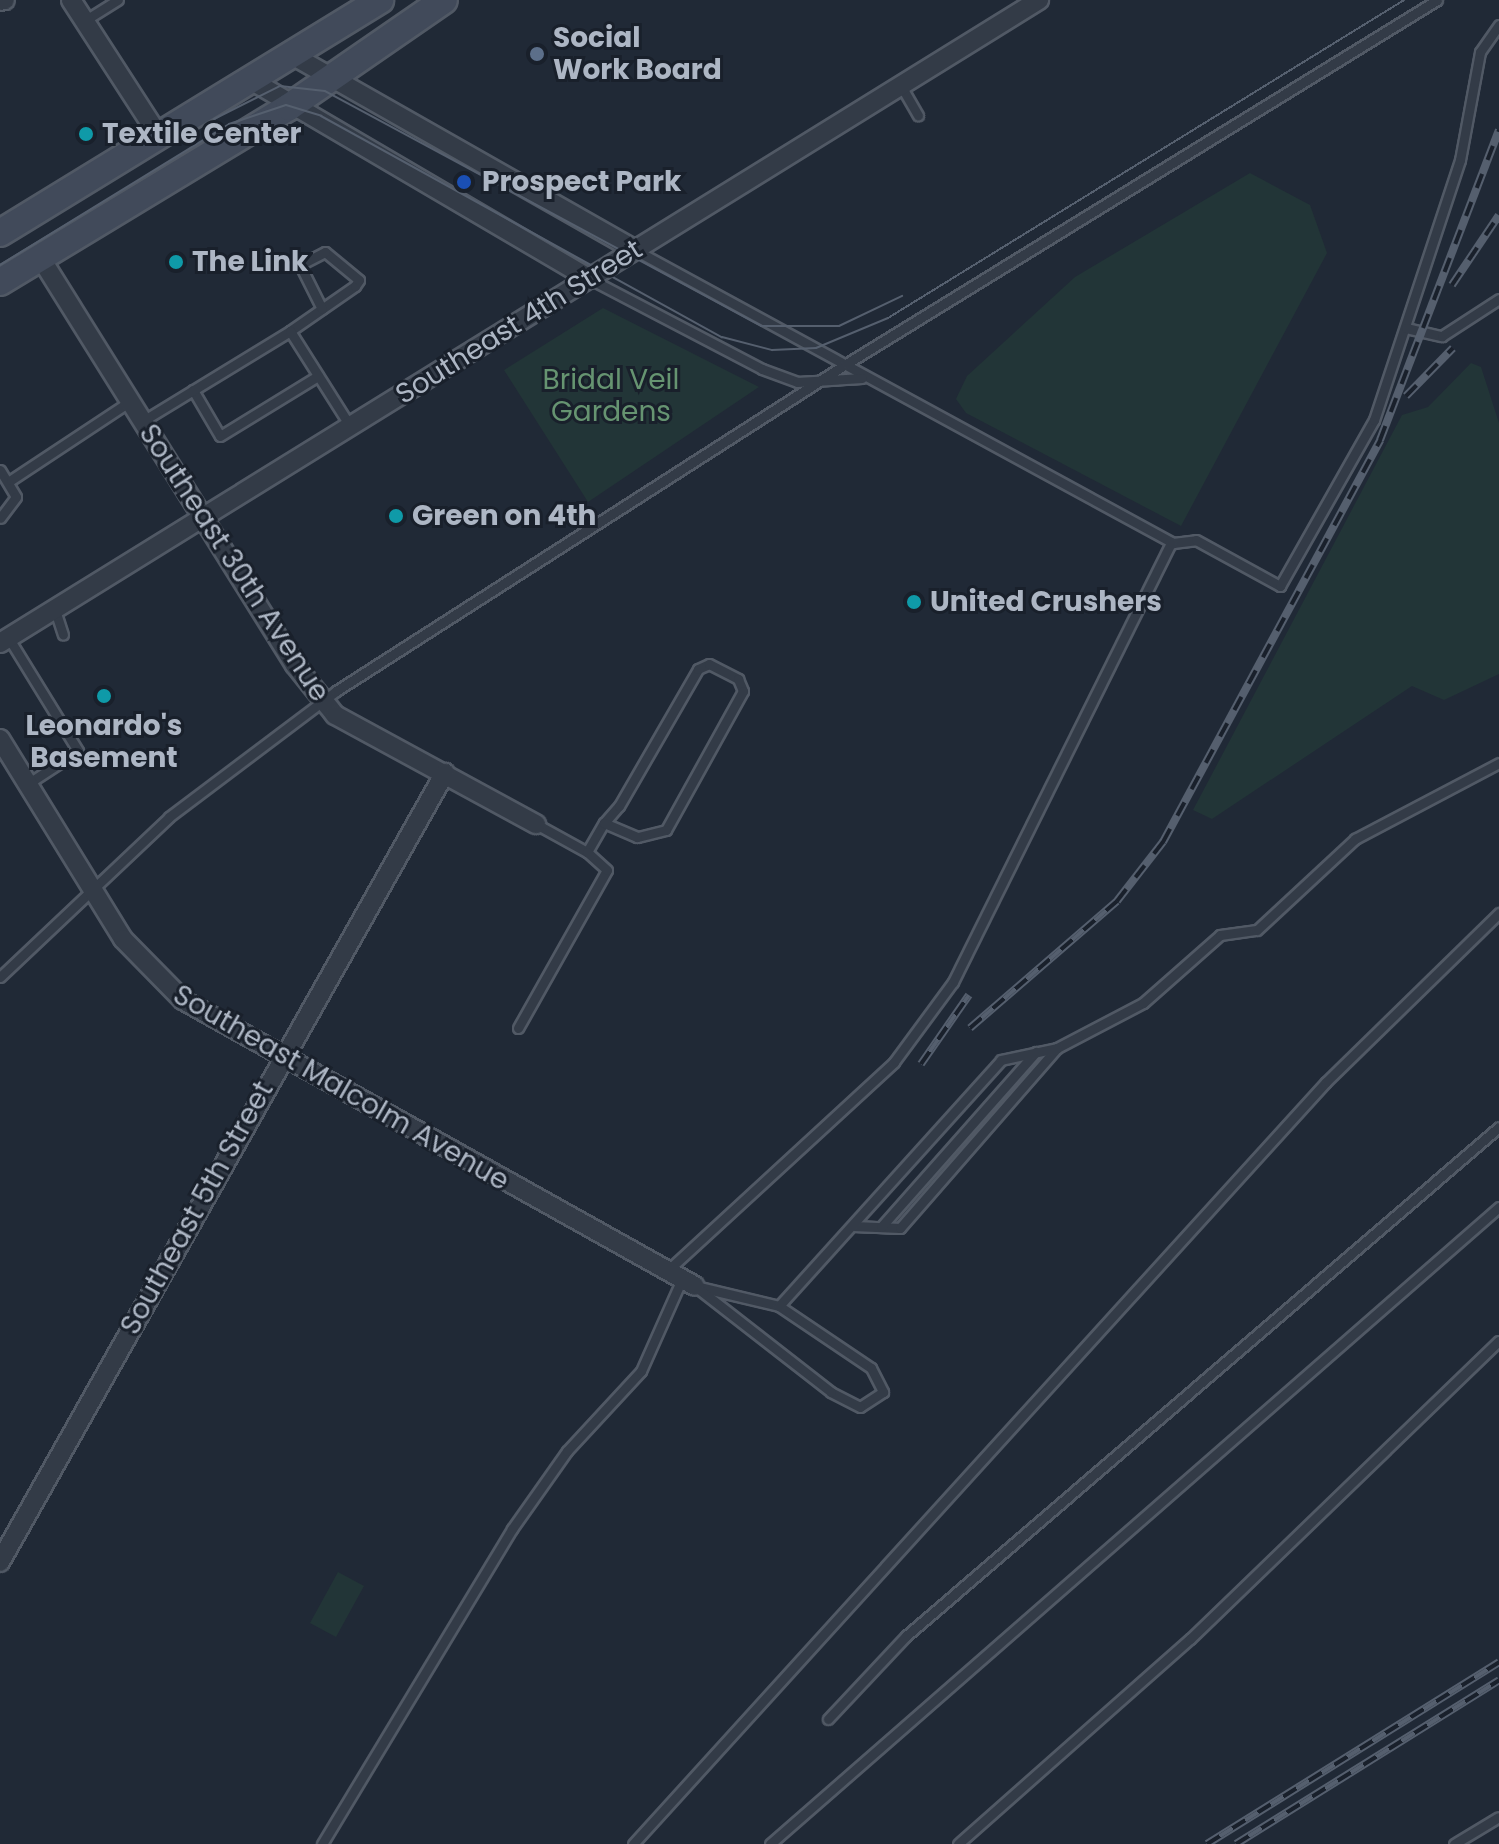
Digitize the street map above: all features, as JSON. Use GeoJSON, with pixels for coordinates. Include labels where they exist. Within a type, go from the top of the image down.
{"type":"FeatureCollection","features":[{"type":"Feature","properties":{"kind":"main road"},"geometry":{"type":"LineString","coordinates":[[0,233],[380,0]]}},
{"type":"Feature","properties":{"kind":"main road"},"geometry":{"type":"LineString","coordinates":[[0,282],[289,107],[444,0]]}},
{"type":"Feature","properties":{"kind":"street"},"geometry":{"type":"LineString","coordinates":[[71,0],[159,136]]}},
{"type":"Feature","properties":{"kind":"street","name":"Southeast 4th Street"},"geometry":{"type":"LineString","coordinates":[[4,640],[1039,0]]}},
{"type":"Feature","properties":{"kind":"street"},"geometry":{"type":"LineString","coordinates":[[292,55],[328,81],[635,250]]}},
{"type":"Feature","properties":{"kind":"street"},"geometry":{"type":"LineString","coordinates":[[249,79],[289,107],[590,279]]}},
{"type":"Feature","properties":{"kind":"street","name":"Southeast 30th Avenue"},"geometry":{"type":"LineString","coordinates":[[40,257],[202,518],[335,715],[536,824]]}},
{"type":"Feature","properties":{"kind":"street","name":"Southeast Malcolm Avenue"},"geometry":{"type":"LineString","coordinates":[[0,739],[92,886],[150,971],[183,1000],[681,1280]]}},
{"type":"Feature","properties":{"kind":"street","name":"Southeast 5th Street"},"geometry":{"type":"LineString","coordinates":[[0,1562],[445,773]]}},
{"type":"Feature","properties":{"kind":"lane"},"geometry":{"type":"LineString","coordinates":[[84,21],[118,0]]}},
{"type":"Feature","properties":{"kind":"lane"},"geometry":{"type":"LineString","coordinates":[[0,977],[92,886],[205,788],[323,700],[846,364],[1437,0]]}},
{"type":"Feature","properties":{"kind":"lane"},"geometry":{"type":"LineString","coordinates":[[635,250],[846,364],[862,378],[1171,542],[1196,540],[1280,586],[1374,420],[1460,160],[1480,52],[1499,25]]}},
{"type":"Feature","properties":{"kind":"lane"},"geometry":{"type":"LineString","coordinates":[[901,86],[918,115]]}},
{"type":"Feature","properties":{"kind":"lane"},"geometry":{"type":"LineString","coordinates":[[141,422],[290,331],[322,309],[359,280],[325,252],[300,265],[322,309]]}},
{"type":"Feature","properties":{"kind":"lane"},"geometry":{"type":"LineString","coordinates":[[590,279],[727,354],[797,382],[862,378]]}},
{"type":"Feature","properties":{"kind":"lane"},"geometry":{"type":"LineString","coordinates":[[1406,328],[1442,336],[1499,299]]}},
{"type":"Feature","properties":{"kind":"lane"},"geometry":{"type":"LineString","coordinates":[[290,331],[350,426]]}},
{"type":"Feature","properties":{"kind":"lane"},"geometry":{"type":"LineString","coordinates":[[193,390],[220,436],[318,376]]}},
{"type":"Feature","properties":{"kind":"lane"},"geometry":{"type":"LineString","coordinates":[[11,480],[129,402]]}},
{"type":"Feature","properties":{"kind":"lane"},"geometry":{"type":"LineString","coordinates":[[0,470],[11,480],[16,497],[0,518]]}},
{"type":"Feature","properties":{"kind":"lane"},"geometry":{"type":"LineString","coordinates":[[322,1844],[512,1529],[567,1451],[641,1371],[681,1280],[894,1062],[953,982],[1171,542]]}},
{"type":"Feature","properties":{"kind":"lane"},"geometry":{"type":"LineString","coordinates":[[54,607],[63,635]]}},
{"type":"Feature","properties":{"kind":"lane"},"geometry":{"type":"LineString","coordinates":[[4,640],[78,751],[29,783]]}},
{"type":"Feature","properties":{"kind":"lane"},"geometry":{"type":"LineString","coordinates":[[587,852],[604,823],[698,669],[709,664],[738,679],[743,691],[666,830],[637,837],[604,823]]}},
{"type":"Feature","properties":{"kind":"lane"},"geometry":{"type":"LineString","coordinates":[[779,1306],[1001,1060],[1057,1048],[1143,1003],[1220,935],[1257,930],[1355,839],[1499,763]]}},
{"type":"Feature","properties":{"kind":"lane"},"geometry":{"type":"LineString","coordinates":[[518,1028],[607,870],[587,852],[536,824]]}},
{"type":"Feature","properties":{"kind":"lane"},"geometry":{"type":"LineString","coordinates":[[633,1844],[1326,1082],[1499,913]]}},
{"type":"Feature","properties":{"kind":"lane"},"geometry":{"type":"LineString","coordinates":[[853,1226],[900,1228],[1057,1048]]}},
{"type":"Feature","properties":{"kind":"lane"},"geometry":{"type":"LineString","coordinates":[[881,1227],[1036,1052]]}},
{"type":"Feature","properties":{"kind":"lane"},"geometry":{"type":"LineString","coordinates":[[828,1719],[906,1636],[1499,1127]]}},
{"type":"Feature","properties":{"kind":"lane"},"geometry":{"type":"LineString","coordinates":[[770,1844],[1499,1207]]}},
{"type":"Feature","properties":{"kind":"lane"},"geometry":{"type":"LineString","coordinates":[[681,1280],[779,1306],[871,1368],[883,1392],[875,1403],[860,1407],[831,1392],[681,1280]]}},
{"type":"Feature","properties":{"kind":"lane"},"geometry":{"type":"LineString","coordinates":[[958,1844],[1190,1639],[1499,1341]]}},
{"type":"Feature","properties":{"kind":"lane"},"geometry":{"type":"LineString","coordinates":[[1454,1844],[1499,1817]]}},
{"type":"Feature","properties":{"kind":"green space"},"geometry":{"type":"Polygon","coordinates":[[[1250,173],[1310,205],[1327,253],[1181,526],[966,413],[956,399],[967,376],[1075,277],[1250,173]]]}},
{"type":"Feature","properties":{"kind":"green space","name":"Bridal Veil Gardens"},"geometry":{"type":"Polygon","coordinates":[[[603,308],[759,387],[588,502],[504,370],[603,308]]]}},
{"type":"Feature","properties":{"kind":"green space"},"geometry":{"type":"Polygon","coordinates":[[[1471,363],[1481,367],[1499,423],[1499,674],[1444,700],[1412,686],[1212,819],[1193,810],[1402,415],[1428,407],[1471,363]]]}},
{"type":"Feature","properties":{"kind":"green space"},"geometry":{"type":"Polygon","coordinates":[[[338,1572],[364,1586],[336,1637],[310,1623],[338,1572]]]}},
{"type":"Feature","properties":{"kind":"tram line"},"geometry":{"type":"LineString","coordinates":[[0,265],[229,124],[286,105],[321,116],[722,337],[772,350],[816,348],[888,318],[1404,0]]}},
{"type":"Feature","properties":{"kind":"tram line"},"geometry":{"type":"LineString","coordinates":[[214,119],[280,86],[325,91],[761,326],[839,326],[902,296]]}},
{"type":"Feature","properties":{"kind":"railway"},"geometry":{"type":"LineString","coordinates":[[970,1028],[1117,901],[1163,842],[1380,440],[1499,130]]}},
{"type":"Feature","properties":{"kind":"railway"},"geometry":{"type":"LineString","coordinates":[[1452,285],[1499,215]]}},
{"type":"Feature","properties":{"kind":"railway"},"geometry":{"type":"LineString","coordinates":[[1406,396],[1453,348]]}},
{"type":"Feature","properties":{"kind":"railway"},"geometry":{"type":"LineString","coordinates":[[921,1064],[969,995]]}},
{"type":"Feature","properties":{"kind":"railway"},"geometry":{"type":"LineString","coordinates":[[1207,1844],[1499,1662]]}},
{"type":"Feature","properties":{"kind":"railway"},"geometry":{"type":"LineString","coordinates":[[1236,1844],[1499,1680]]}},
{"type":"Feature","properties":{"kind":"place","name":"Social Work Board"},"geometry":{"type":"Point","coordinates":[537,54]}},
{"type":"Feature","properties":{"kind":"place","name":"Textile Center"},"geometry":{"type":"Point","coordinates":[86,134]}},
{"type":"Feature","properties":{"kind":"place","name":"Prospect Park"},"geometry":{"type":"Point","coordinates":[464,182]}},
{"type":"Feature","properties":{"kind":"place","name":"The Link"},"geometry":{"type":"Point","coordinates":[176,262]}},
{"type":"Feature","properties":{"kind":"place","name":"Green on 4th"},"geometry":{"type":"Point","coordinates":[396,516]}},
{"type":"Feature","properties":{"kind":"place","name":"United Crushers"},"geometry":{"type":"Point","coordinates":[914,602]}},
{"type":"Feature","properties":{"kind":"place","name":"Leonardo's Basement"},"geometry":{"type":"Point","coordinates":[104,696]}}]}
